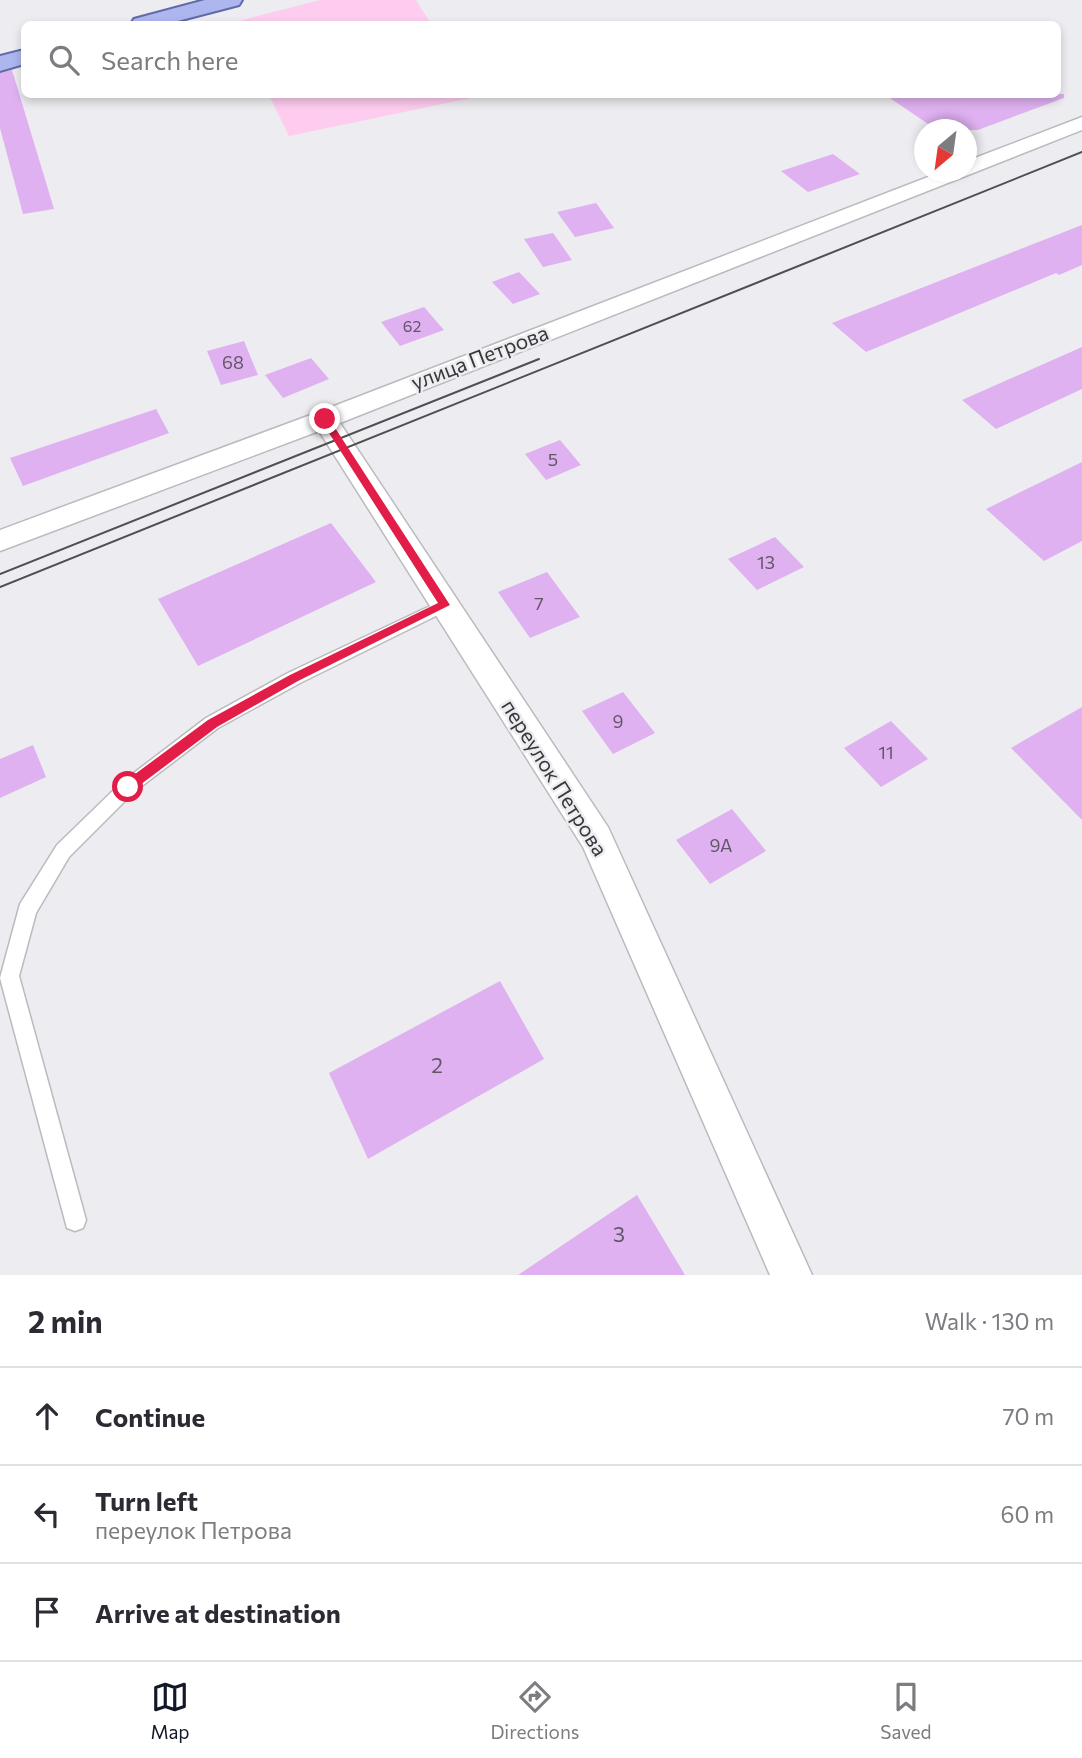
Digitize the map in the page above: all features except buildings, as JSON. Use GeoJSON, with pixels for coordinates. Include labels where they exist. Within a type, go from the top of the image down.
{"type":"FeatureCollection","features":[{"type":"Feature","properties":{"kind":"main road"},"geometry":{"type":"LineString","coordinates":[[153,21],[231,0]]}},
{"type":"Feature","properties":{"kind":"main road"},"geometry":{"type":"LineString","coordinates":[[0,64],[21,58]]}},
{"type":"Feature","properties":{"kind":"street"},"geometry":{"type":"LineString","coordinates":[[977,164],[1082,123]]}},
{"type":"Feature","properties":{"kind":"street","name":"улица Петрова"},"geometry":{"type":"LineString","coordinates":[[0,541],[325,419],[932,182]]}},
{"type":"Feature","properties":{"kind":"street","name":"переулок Петрова"},"geometry":{"type":"LineString","coordinates":[[325,419],[596,838],[791,1275]]}},
{"type":"Feature","properties":{"kind":"lane"},"geometry":{"type":"LineString","coordinates":[[75,1220],[9,976],[27,910],[34,898],[63,851],[81,832],[128,787],[212,723],[294,678],[445,605]]}},
{"type":"Feature","properties":{"kind":"shaded area"},"geometry":{"type":"Polygon","coordinates":[[[320,0],[416,0],[429,21],[239,21],[320,0]]]}},
{"type":"Feature","properties":{"kind":"shaded area"},"geometry":{"type":"Polygon","coordinates":[[[270,98],[471,98],[289,136],[270,98]]]}},
{"type":"Feature","properties":{"kind":"tram line"},"geometry":{"type":"LineString","coordinates":[[0,587],[1082,152]]}},
{"type":"Feature","properties":{"kind":"tram line"},"geometry":{"type":"LineString","coordinates":[[0,574],[539,359]]}},
{"type":"Feature","properties":{"kind":"route"},"geometry":{"type":"LineString","coordinates":[[128,787],[212,723],[294,678],[445,605],[325,419]]}}]}
